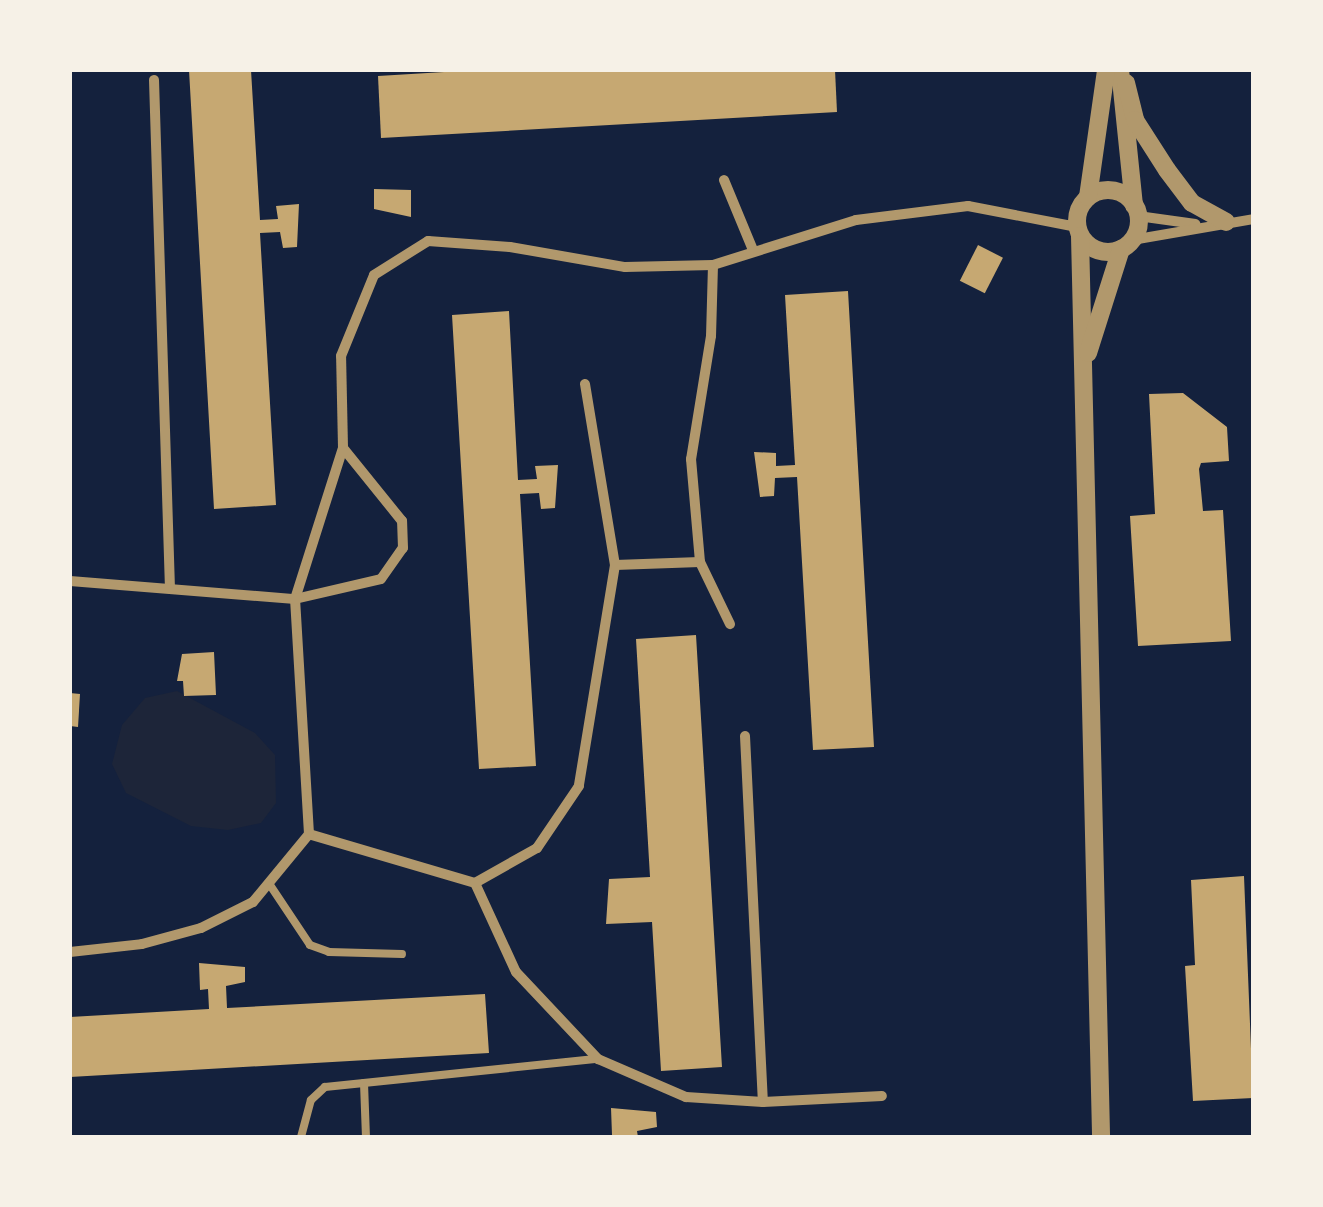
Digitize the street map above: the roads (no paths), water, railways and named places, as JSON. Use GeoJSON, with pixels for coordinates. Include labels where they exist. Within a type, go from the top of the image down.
{"type":"FeatureCollection","features":[{"type":"Feature","properties":{"kind":"street"},"geometry":{"type":"LineString","coordinates":[[1101,1137],[1078,232],[1088,197],[1106,70]]}},
{"type":"Feature","properties":{"kind":"street"},"geometry":{"type":"LineString","coordinates":[[1084,368],[1136,210],[1123,76]]}},
{"type":"Feature","properties":{"kind":"street"},"geometry":{"type":"LineString","coordinates":[[1123,76],[1136,120],[1168,170],[1192,203],[1226,222]]}},
{"type":"Feature","properties":{"kind":"street"},"geometry":{"type":"LineString","coordinates":[[154,80],[170,588]]}},
{"type":"Feature","properties":{"kind":"street"},"geometry":{"type":"LineString","coordinates":[[724,180],[753,250]]}},
{"type":"Feature","properties":{"kind":"street"},"geometry":{"type":"LineString","coordinates":[[1088,197],[1113,191],[1136,210],[1200,226]]}},
{"type":"Feature","properties":{"kind":"street"},"geometry":{"type":"LineString","coordinates":[[70,952],[142,944],[201,928],[253,902],[309,834],[295,599],[343,448],[341,356],[374,275],[428,241],[510,246],[625,267],[713,266],[856,220],[968,206],[1078,232],[1094,249],[1253,219]]}},
{"type":"Feature","properties":{"kind":"street"},"geometry":{"type":"LineString","coordinates":[[713,266],[711,336],[691,459],[700,562],[730,624]]}},
{"type":"Feature","properties":{"kind":"street"},"geometry":{"type":"LineString","coordinates":[[309,834],[475,883],[536,848],[580,786],[615,566],[585,384]]}},
{"type":"Feature","properties":{"kind":"street"},"geometry":{"type":"LineString","coordinates":[[70,581],[295,599],[381,579],[404,548],[402,521],[343,448]]}},
{"type":"Feature","properties":{"kind":"street"},"geometry":{"type":"LineString","coordinates":[[615,566],[700,562]]}},
{"type":"Feature","properties":{"kind":"street"},"geometry":{"type":"LineString","coordinates":[[745,736],[763,1102]]}},
{"type":"Feature","properties":{"kind":"street"},"geometry":{"type":"LineString","coordinates":[[475,883],[516,972],[598,1058],[686,1097],[763,1102],[882,1096]]}},
{"type":"Feature","properties":{"kind":"lane"},"geometry":{"type":"LineString","coordinates":[[270,885],[310,945],[340,954],[402,954]]}},
{"type":"Feature","properties":{"kind":"lane"},"geometry":{"type":"LineString","coordinates":[[300,1137],[311,1100],[325,1088],[598,1058]]}},
{"type":"Feature","properties":{"kind":"lane"},"geometry":{"type":"LineString","coordinates":[[364,1083],[366,1137]]}}]}
